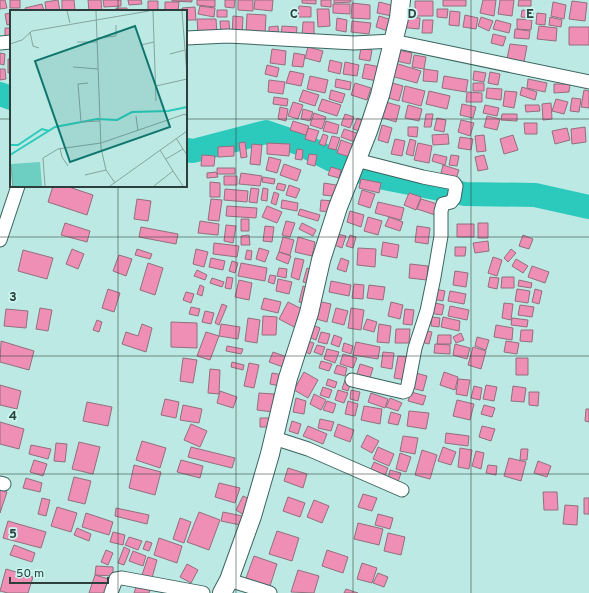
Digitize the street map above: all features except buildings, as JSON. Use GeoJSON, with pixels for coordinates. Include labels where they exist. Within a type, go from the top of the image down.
{"type":"FeatureCollection","features":[{"type":"Feature","properties":{"kind":"street"},"geometry":{"type":"LineString","coordinates":[[270,593],[226,586],[252,516],[270,454],[288,378],[308,313],[321,260],[380,95],[399,18],[401,0]]}},
{"type":"Feature","properties":{"kind":"street"},"geometry":{"type":"LineString","coordinates":[[187,38],[228,36],[354,43],[393,41],[589,82]]}},
{"type":"Feature","properties":{"kind":"street"},"geometry":{"type":"LineString","coordinates":[[0,43],[10,42]]}},
{"type":"Feature","properties":{"kind":"street"},"geometry":{"type":"LineString","coordinates":[[352,380],[393,391],[406,391],[415,348],[427,311],[436,270],[440,242],[442,205],[451,202],[455,192],[454,183],[354,166]]}},
{"type":"Feature","properties":{"kind":"street"},"geometry":{"type":"LineString","coordinates":[[0,240],[18,187]]}},
{"type":"Feature","properties":{"kind":"street"},"geometry":{"type":"LineString","coordinates":[[274,438],[308,449],[402,490]]}},
{"type":"Feature","properties":{"kind":"street"},"geometry":{"type":"LineString","coordinates":[[111,593],[116,579],[122,578],[203,593]]}},
{"type":"Feature","properties":{"kind":"waterway"},"geometry":{"type":"LineString","coordinates":[[0,94],[10,98]]}},
{"type":"Feature","properties":{"kind":"waterway"},"geometry":{"type":"LineString","coordinates":[[187,150],[193,151],[266,132],[301,144],[332,160],[369,175],[465,194],[535,195],[589,207]]}}]}
